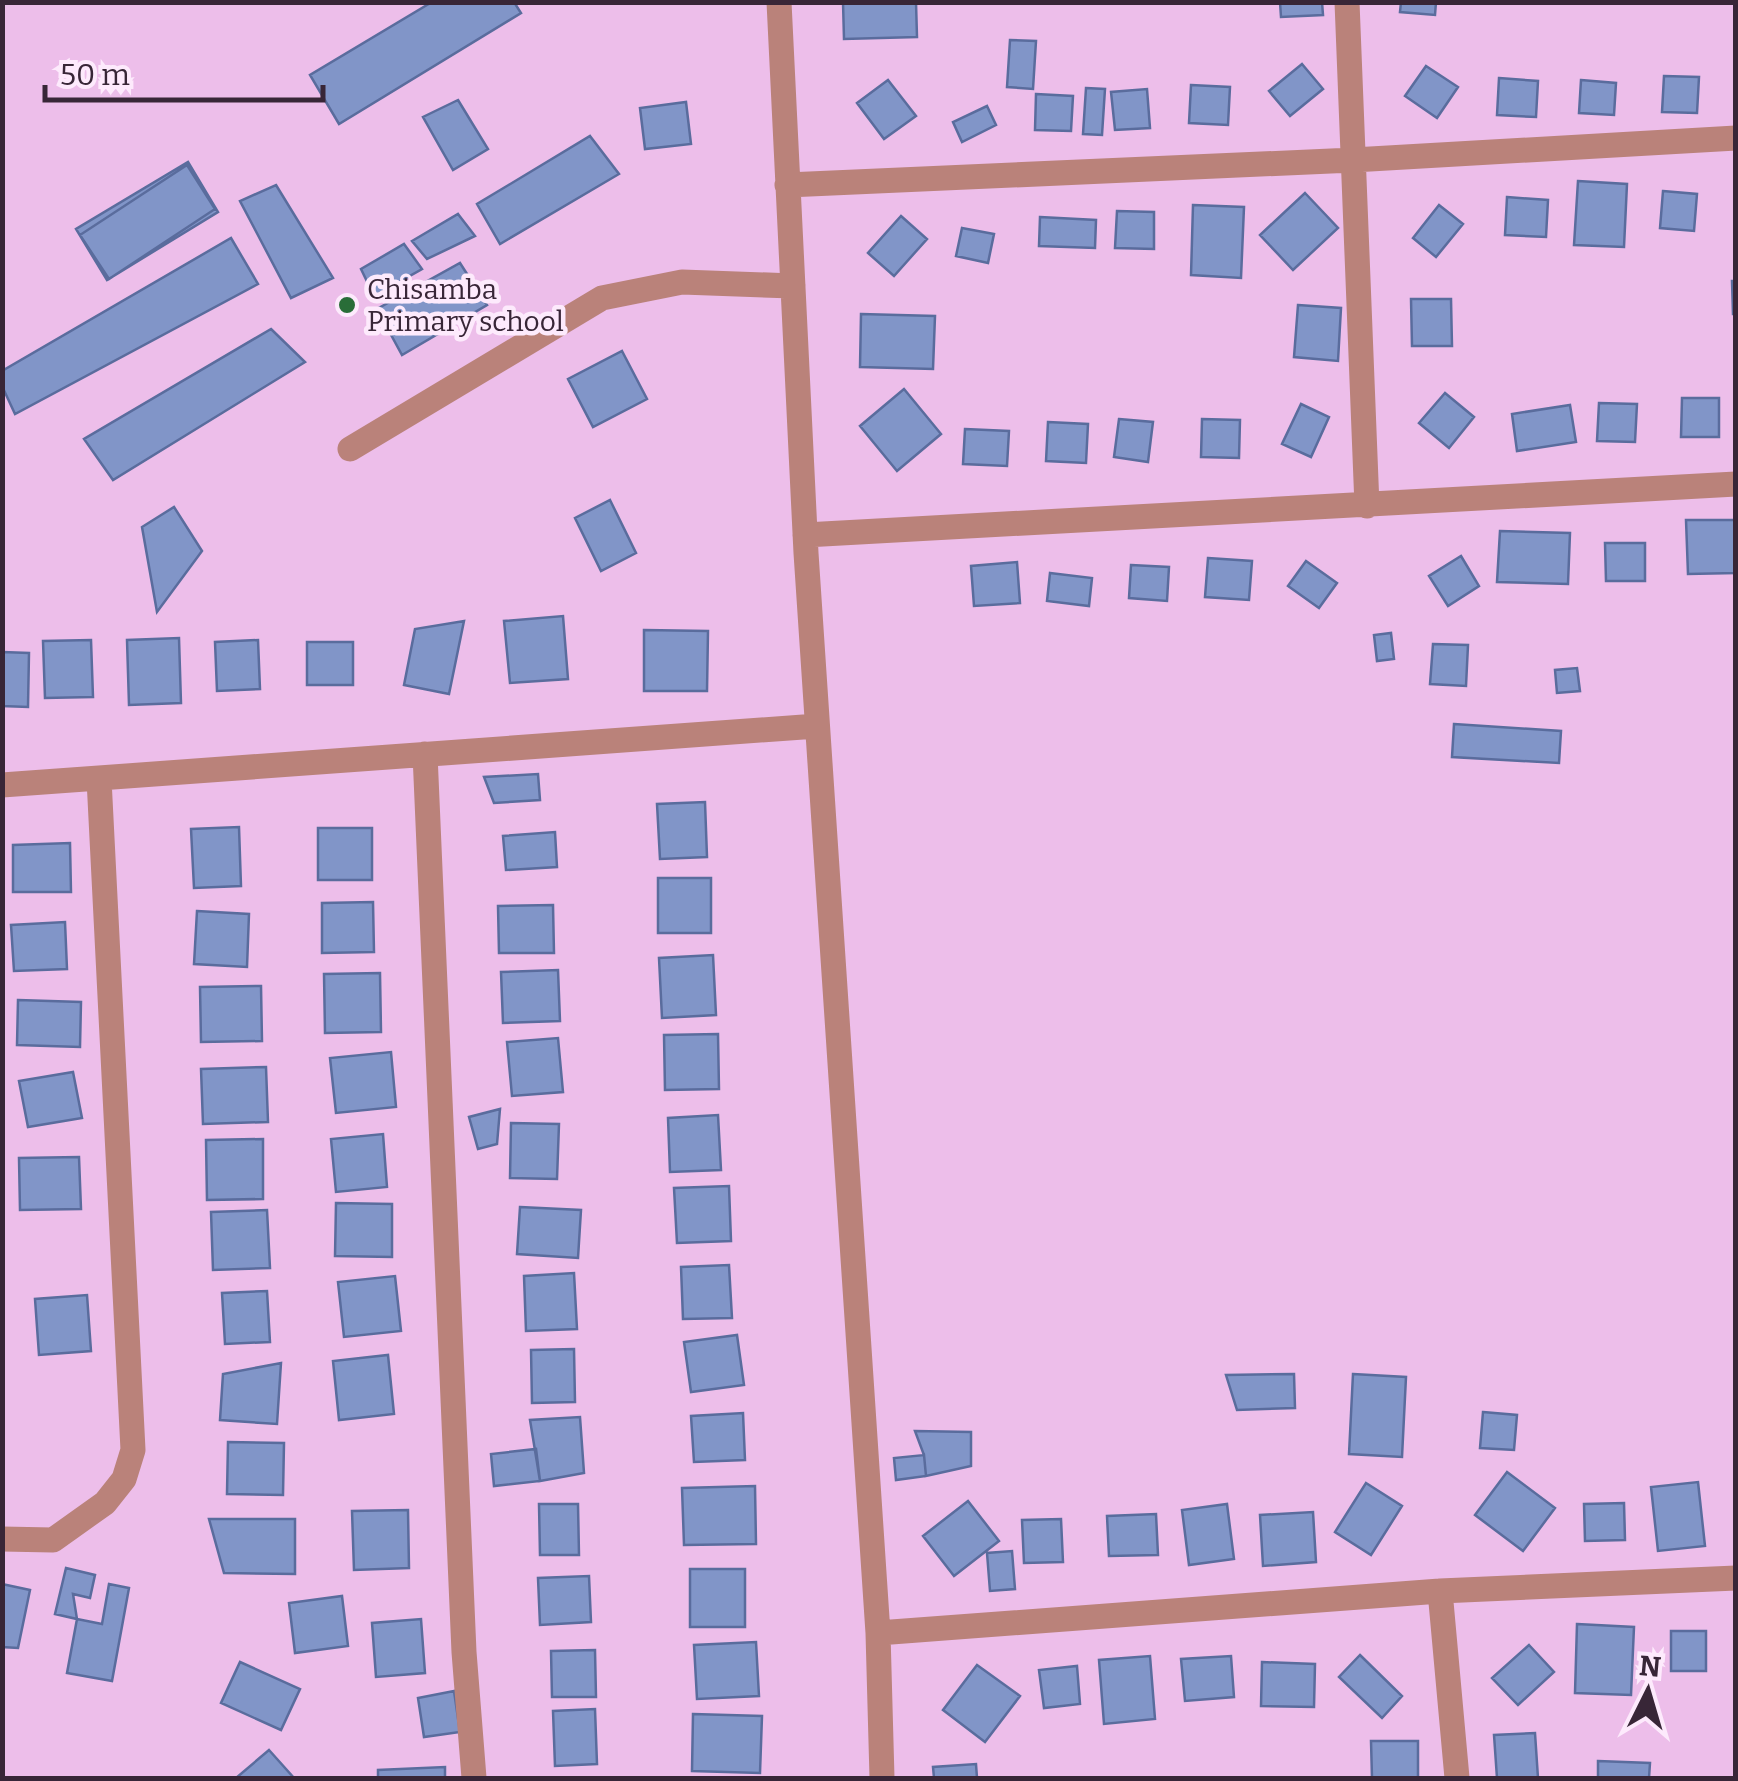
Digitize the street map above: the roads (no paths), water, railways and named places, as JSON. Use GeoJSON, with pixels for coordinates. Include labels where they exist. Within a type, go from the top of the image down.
{"type":"FeatureCollection","features":[{"type":"Feature","properties":{"kind":"street"},"geometry":{"type":"LineString","coordinates":[[778,2],[816,726],[878,1633],[882,1778]]}},
{"type":"Feature","properties":{"kind":"street"},"geometry":{"type":"LineString","coordinates":[[1347,2],[1367,506]]}},
{"type":"Feature","properties":{"kind":"street"},"geometry":{"type":"LineString","coordinates":[[788,184],[1352,160],[1736,138]]}},
{"type":"Feature","properties":{"kind":"street"},"geometry":{"type":"LineString","coordinates":[[350,449],[602,298],[682,282],[793,286]]}},
{"type":"Feature","properties":{"kind":"street"},"geometry":{"type":"LineString","coordinates":[[805,536],[1736,484]]}},
{"type":"Feature","properties":{"kind":"street"},"geometry":{"type":"LineString","coordinates":[[2,785],[816,726]]}},
{"type":"Feature","properties":{"kind":"street"},"geometry":{"type":"LineString","coordinates":[[425,754],[464,1652],[474,1778]]}},
{"type":"Feature","properties":{"kind":"street"},"geometry":{"type":"LineString","coordinates":[[2,1539],[53,1540],[105,1503],[124,1479],[132,1450],[100,779]]}},
{"type":"Feature","properties":{"kind":"street"},"geometry":{"type":"LineString","coordinates":[[878,1633],[1440,1591],[1736,1578]]}},
{"type":"Feature","properties":{"kind":"street"},"geometry":{"type":"LineString","coordinates":[[1440,1591],[1457,1778]]}},
{"type":"Feature","properties":{"kind":"place","name":"Chisamba Primary school"},"geometry":{"type":"Point","coordinates":[347,305]}}]}
